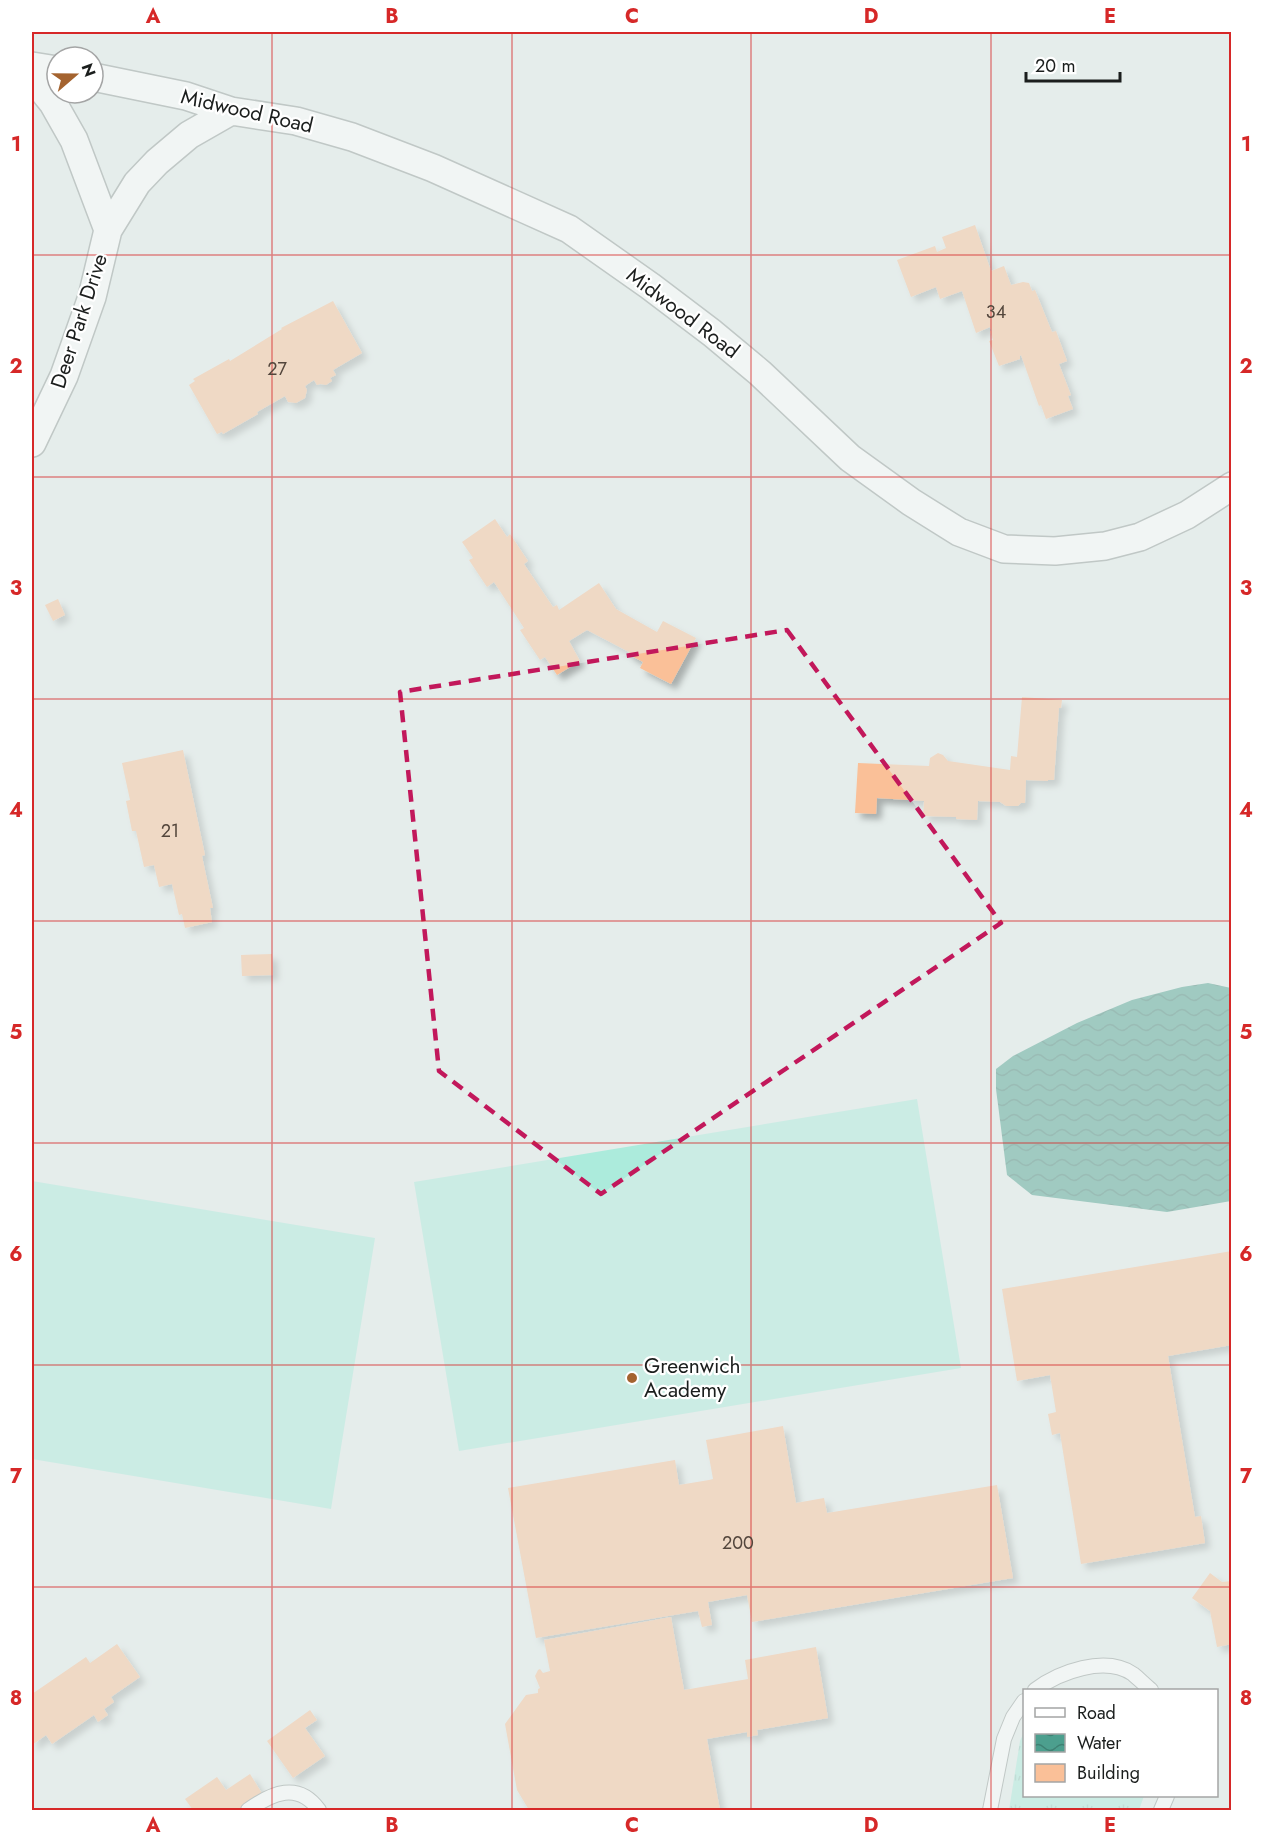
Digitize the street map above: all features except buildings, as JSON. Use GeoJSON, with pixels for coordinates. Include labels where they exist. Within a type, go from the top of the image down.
{"type":"FeatureCollection","features":[{"type":"Feature","properties":{"kind":"street","name":"Deer Park Drive"},"geometry":{"type":"LineString","coordinates":[[32,77],[53,103],[74,140],[108,230]]}},
{"type":"Feature","properties":{"kind":"street","name":"Midwood Road"},"geometry":{"type":"LineString","coordinates":[[105,79],[186,96],[231,111],[296,121],[352,137],[433,168],[569,229],[712,333],[760,373],[850,458],[911,502],[959,532],[1004,549],[1055,551],[1105,546],[1140,537],[1187,515],[1232,486]]}},
{"type":"Feature","properties":{"kind":"street","name":"Deer Park Drive"},"geometry":{"type":"LineString","coordinates":[[32,444],[68,365],[92,297],[108,230],[137,183],[157,162],[189,135],[231,111]]}},
{"type":"Feature","properties":{"kind":"lane"},"geometry":{"type":"LineString","coordinates":[[1036,1689],[1045,1683],[1087,1667],[1113,1667],[1132,1673],[1150,1689]]}},
{"type":"Feature","properties":{"kind":"lane"},"geometry":{"type":"LineString","coordinates":[[990,1810],[1004,1739],[1012,1717],[1023,1702]]}},
{"type":"Feature","properties":{"kind":"lane"},"geometry":{"type":"LineString","coordinates":[[248,1810],[262,1800],[276,1794],[290,1792],[303,1797],[319,1810]]}},
{"type":"Feature","properties":{"kind":"highlighted area"},"geometry":{"type":"Polygon","coordinates":[[[787,630],[1001,923],[601,1194],[439,1071],[400,692],[787,630]]]}},
{"type":"Feature","properties":{"kind":"green space"},"geometry":{"type":"Polygon","coordinates":[[[917,1099],[961,1368],[459,1451],[414,1182],[917,1099]]]}},
{"type":"Feature","properties":{"kind":"green space"},"geometry":{"type":"Polygon","coordinates":[[[32,1181],[375,1238],[331,1509],[32,1459],[32,1181]]]}},
{"type":"Feature","properties":{"kind":"green space"},"geometry":{"type":"Polygon","coordinates":[[[1023,1734],[1023,1797],[1144,1797],[1139,1810],[1009,1810],[1023,1734]]]}},
{"type":"Feature","properties":{"kind":"water"},"geometry":{"type":"Polygon","coordinates":[[[1208,983],[1231,988],[1231,1201],[1167,1212],[1032,1195],[1007,1175],[996,1089],[996,1069],[1013,1056],[1077,1023],[1132,1000],[1208,983]]]}},
{"type":"Feature","properties":{"kind":"place","name":"Greenwich Academy"},"geometry":{"type":"Point","coordinates":[632,1378]}}]}
